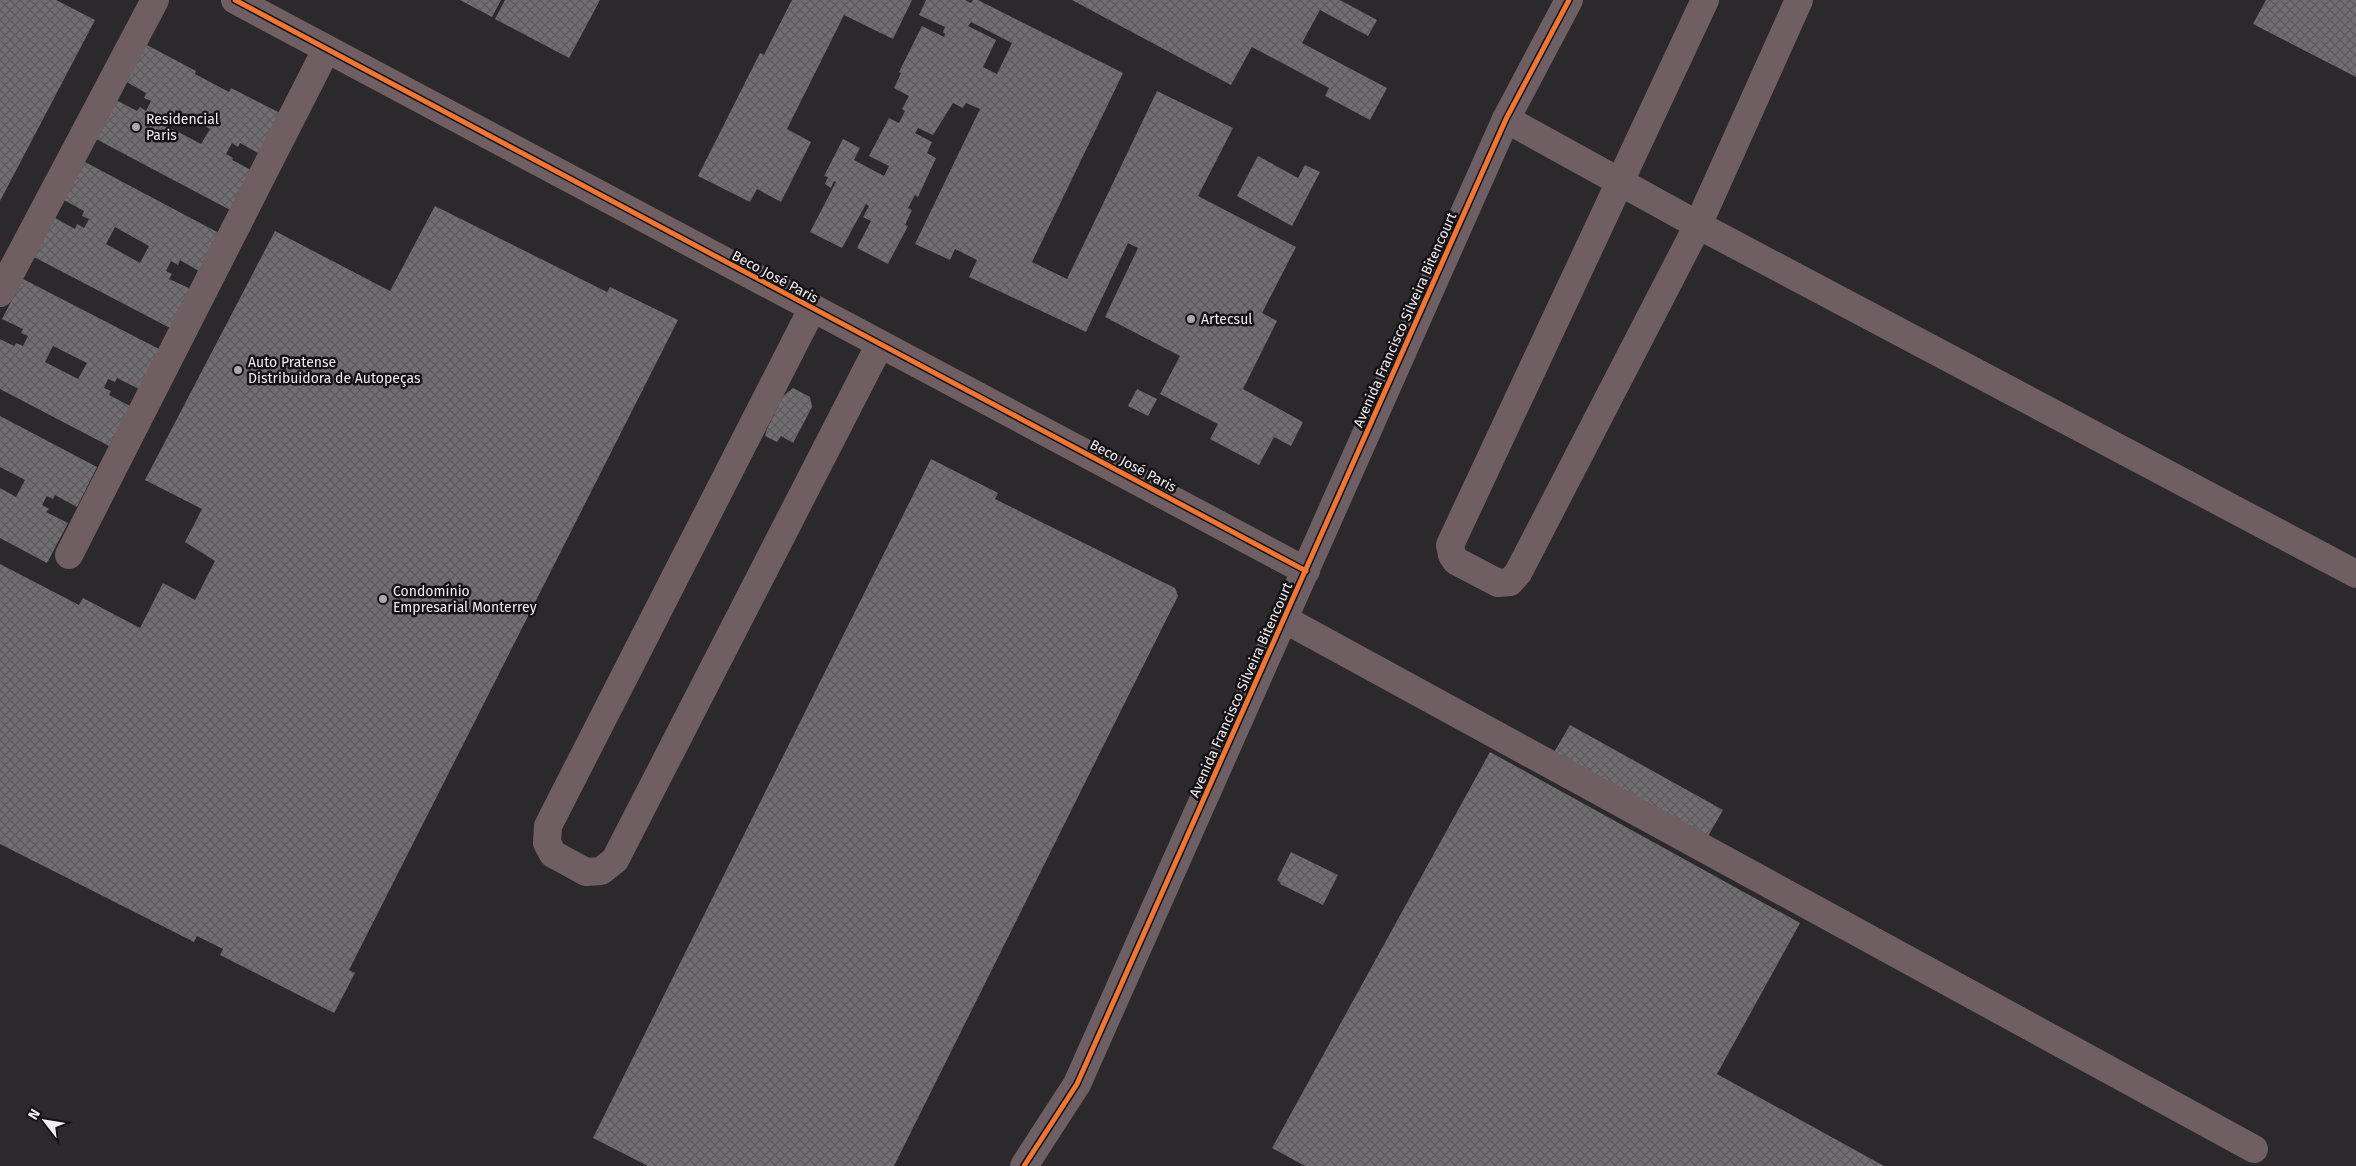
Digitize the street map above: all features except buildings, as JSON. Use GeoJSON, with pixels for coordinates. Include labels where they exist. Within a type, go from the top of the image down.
{"type":"FeatureCollection","features":[{"type":"Feature","properties":{"kind":"main road","name":"Avenida Francisco Silveira Bitencourt"},"geometry":{"type":"LineString","coordinates":[[1024,1166],[1077,1084],[1506,119],[1569,0]]}},
{"type":"Feature","properties":{"kind":"street"},"geometry":{"type":"LineString","coordinates":[[0,293],[155,0]]}},
{"type":"Feature","properties":{"kind":"street","name":"Beco José Paris"},"geometry":{"type":"LineString","coordinates":[[235,0],[1306,571]]}},
{"type":"Feature","properties":{"kind":"street"},"geometry":{"type":"LineString","coordinates":[[1705,0],[1450,545],[1456,562],[1498,583],[1510,582],[1518,573],[1698,225],[1799,0]]}},
{"type":"Feature","properties":{"kind":"street"},"geometry":{"type":"LineString","coordinates":[[69,555],[326,50]]}},
{"type":"Feature","properties":{"kind":"street"},"geometry":{"type":"LineString","coordinates":[[1506,119],[1698,225],[2356,574]]}},
{"type":"Feature","properties":{"kind":"street"},"geometry":{"type":"LineString","coordinates":[[812,309],[548,826],[547,843],[553,854],[586,872],[601,871],[615,860],[880,344]]}},
{"type":"Feature","properties":{"kind":"street"},"geometry":{"type":"LineString","coordinates":[[1284,619],[2254,1149]]}},
{"type":"Feature","properties":{"kind":"cycle path"},"geometry":{"type":"LineString","coordinates":[[235,0],[1306,571]]}},
{"type":"Feature","properties":{"kind":"cycle path"},"geometry":{"type":"LineString","coordinates":[[1024,1166],[1077,1084],[1506,119],[1569,0]]}},
{"type":"Feature","properties":{"kind":"place","name":"Residencial Paris"},"geometry":{"type":"Point","coordinates":[136,127]}},
{"type":"Feature","properties":{"kind":"place","name":"Artecsul"},"geometry":{"type":"Point","coordinates":[1191,319]}},
{"type":"Feature","properties":{"kind":"place","name":"Auto Pratense Distribuidora de Autopeças"},"geometry":{"type":"Point","coordinates":[238,370]}},
{"type":"Feature","properties":{"kind":"place","name":"Condomínio Empresarial Monterrey"},"geometry":{"type":"Point","coordinates":[383,599]}}]}
